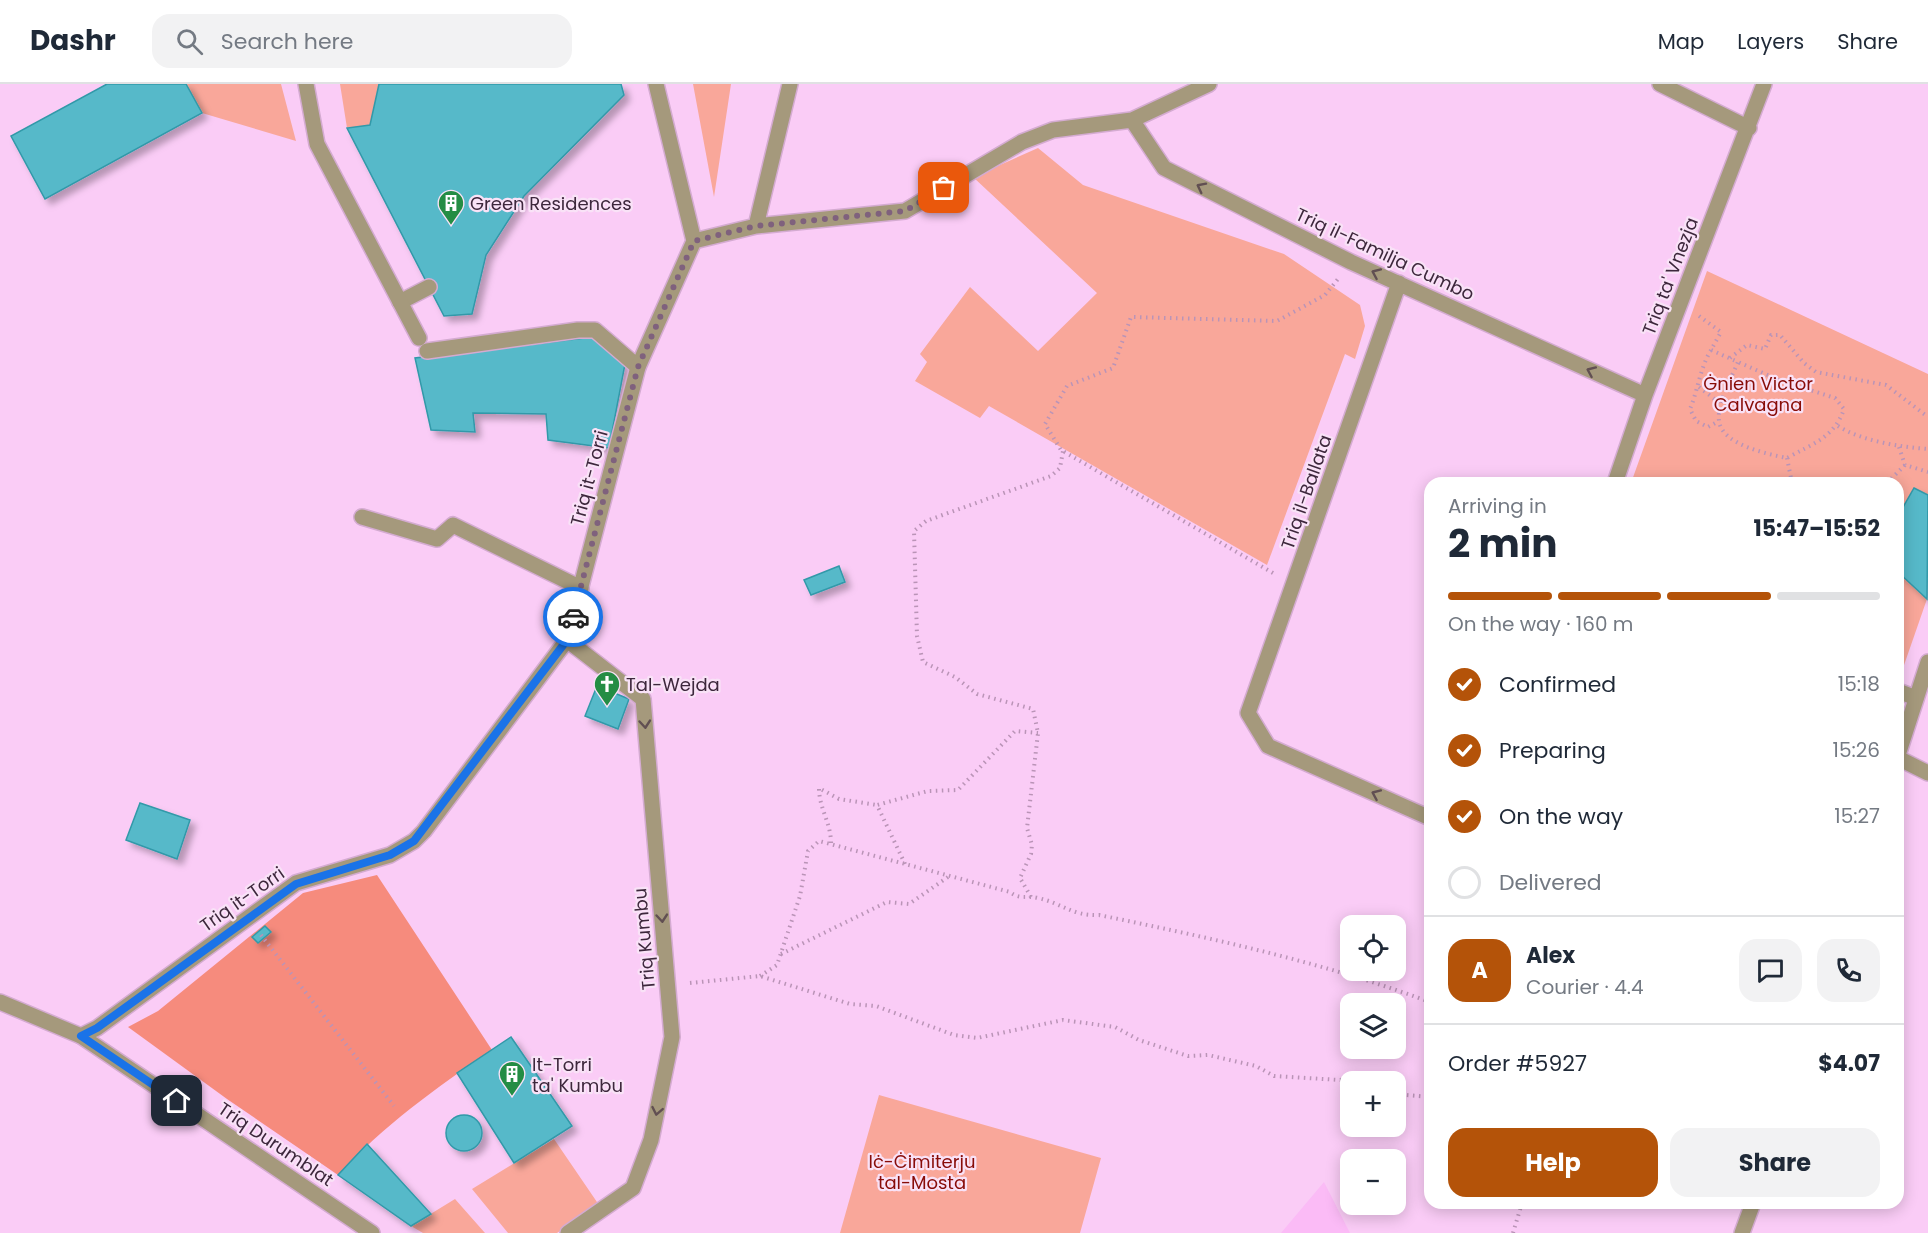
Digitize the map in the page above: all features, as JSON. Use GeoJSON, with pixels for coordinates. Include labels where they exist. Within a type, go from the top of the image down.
{"type":"FeatureCollection","features":[{"type":"Feature","properties":{"kind":"street"},"geometry":{"type":"LineString","coordinates":[[306,84],[317,144],[423,344],[595,330],[638,367]]}},
{"type":"Feature","properties":{"kind":"street"},"geometry":{"type":"LineString","coordinates":[[656,84],[694,241],[756,226],[905,211],[1022,142],[1053,130],[1132,120],[1209,84]]}},
{"type":"Feature","properties":{"kind":"street"},"geometry":{"type":"LineString","coordinates":[[756,226],[790,84]]}},
{"type":"Feature","properties":{"kind":"street"},"geometry":{"type":"LineString","coordinates":[[1660,84],[1749,128]]}},
{"type":"Feature","properties":{"kind":"street","name":"Triq ta' Vnezja"},"geometry":{"type":"LineString","coordinates":[[1617,477],[1645,395],[1764,84]]}},
{"type":"Feature","properties":{"kind":"street","name":"Triq il-Familja Cumbo"},"geometry":{"type":"LineString","coordinates":[[1132,120],[1164,168],[1352,262],[1645,395]]}},
{"type":"Feature","properties":{"kind":"street","name":"Triq it-Torri"},"geometry":{"type":"LineString","coordinates":[[81,1036],[97,1028],[296,884],[390,855],[414,841],[567,640],[638,367],[694,241]]}},
{"type":"Feature","properties":{"kind":"street","name":"Triq il-Ballata"},"geometry":{"type":"LineString","coordinates":[[1399,283],[1248,713],[1268,746],[1424,815]]}},
{"type":"Feature","properties":{"kind":"street"},"geometry":{"type":"LineString","coordinates":[[400,302],[429,287]]}},
{"type":"Feature","properties":{"kind":"street"},"geometry":{"type":"LineString","coordinates":[[362,517],[437,539],[453,525],[580,588]]}},
{"type":"Feature","properties":{"kind":"street","name":"Triq Kumbu"},"geometry":{"type":"LineString","coordinates":[[567,640],[643,699],[672,1037],[651,1140],[633,1188],[568,1233]]}},
{"type":"Feature","properties":{"kind":"street"},"geometry":{"type":"LineString","coordinates":[[1904,737],[1928,662]]}},
{"type":"Feature","properties":{"kind":"street"},"geometry":{"type":"LineString","coordinates":[[1904,693],[1916,698]]}},
{"type":"Feature","properties":{"kind":"street"},"geometry":{"type":"LineString","coordinates":[[1904,759],[1928,773]]}},
{"type":"Feature","properties":{"kind":"street","name":"Triq Durumblat"},"geometry":{"type":"LineString","coordinates":[[0,1002],[81,1036],[370,1232]]}},
{"type":"Feature","properties":{"kind":"street"},"geometry":{"type":"LineString","coordinates":[[1742,1233],[1751,1209]]}},
{"type":"Feature","properties":{"kind":"path"},"geometry":{"type":"LineString","coordinates":[[1294,586],[1063,451],[1045,424],[1067,386],[1113,368],[1131,317],[1278,321],[1325,295],[1352,262]]}},
{"type":"Feature","properties":{"kind":"path"},"geometry":{"type":"LineString","coordinates":[[1679,308],[1700,316],[1721,332],[1704,361],[1699,387],[1690,409],[1696,421],[1708,427],[1719,421]]}},
{"type":"Feature","properties":{"kind":"path"},"geometry":{"type":"LineString","coordinates":[[1730,359],[1747,345],[1765,349],[1771,335],[1780,335],[1804,363],[1816,372],[1886,385],[1928,417]]}},
{"type":"Feature","properties":{"kind":"path"},"geometry":{"type":"LineString","coordinates":[[1711,350],[1779,380],[1835,398],[1844,409],[1838,426],[1821,439],[1787,458],[1745,447],[1725,432],[1719,421],[1724,395],[1738,362]]}},
{"type":"Feature","properties":{"kind":"path"},"geometry":{"type":"LineString","coordinates":[[1699,387],[1717,402],[1720,414]]}},
{"type":"Feature","properties":{"kind":"path"},"geometry":{"type":"LineString","coordinates":[[1838,426],[1849,433],[1899,447],[1928,449]]}},
{"type":"Feature","properties":{"kind":"path"},"geometry":{"type":"LineString","coordinates":[[1899,447],[1905,465]]}},
{"type":"Feature","properties":{"kind":"path"},"geometry":{"type":"LineString","coordinates":[[1032,897],[1020,878],[1031,854],[1027,828],[1038,733],[1033,709],[977,694],[955,677],[923,662],[918,636],[914,531],[926,521],[1051,476],[1060,468],[1063,451]]}},
{"type":"Feature","properties":{"kind":"path"},"geometry":{"type":"LineString","coordinates":[[1787,458],[1791,477]]}},
{"type":"Feature","properties":{"kind":"path"},"geometry":{"type":"LineString","coordinates":[[1905,465],[1928,472]]}},
{"type":"Feature","properties":{"kind":"path"},"geometry":{"type":"LineString","coordinates":[[1893,477],[1905,465]]}},
{"type":"Feature","properties":{"kind":"path"},"geometry":{"type":"LineString","coordinates":[[831,843],[831,826],[819,804],[819,788],[839,800],[877,805],[928,791],[958,790],[1015,731],[1038,733]]}},
{"type":"Feature","properties":{"kind":"path"},"geometry":{"type":"LineString","coordinates":[[877,805],[905,865]]}},
{"type":"Feature","properties":{"kind":"path"},"geometry":{"type":"LineString","coordinates":[[760,976],[777,965],[800,896],[808,851],[819,841],[1010,892],[1017,898],[1039,898],[1081,916],[1099,915],[1246,945],[1271,955],[1376,982],[1424,1000]]}},
{"type":"Feature","properties":{"kind":"path"},"geometry":{"type":"LineString","coordinates":[[780,954],[887,902],[909,903],[949,876]]}},
{"type":"Feature","properties":{"kind":"path"},"geometry":{"type":"LineString","coordinates":[[248,918],[394,1106]]}},
{"type":"Feature","properties":{"kind":"path"},"geometry":{"type":"LineString","coordinates":[[666,975],[691,984],[760,976],[850,1004],[876,1006],[954,1035],[977,1038],[1063,1020],[1115,1027],[1139,1040],[1188,1056],[1208,1055],[1256,1066],[1274,1076],[1340,1080]]}},
{"type":"Feature","properties":{"kind":"path"},"geometry":{"type":"LineString","coordinates":[[1406,1095],[1424,1097]]}},
{"type":"Feature","properties":{"kind":"path"},"geometry":{"type":"LineString","coordinates":[[1513,1233],[1520,1209]]}},
{"type":"Feature","properties":{"kind":"shaded area"},"geometry":{"type":"Polygon","coordinates":[[[377,875],[492,1050],[411,1108],[373,1140],[338,1175],[227,1099],[128,1027],[158,1011],[303,893],[377,875]]]}},
{"type":"Feature","properties":{"kind":"shaded area"},"geometry":{"type":"Polygon","coordinates":[[[1324,1182],[1350,1233],[1281,1233],[1324,1182]]]}},
{"type":"Feature","properties":{"kind":"green space"},"geometry":{"type":"Polygon","coordinates":[[[186,84],[281,84],[296,141],[202,113],[186,84]]]}},
{"type":"Feature","properties":{"kind":"green space"},"geometry":{"type":"Polygon","coordinates":[[[340,84],[379,84],[370,125],[347,128],[340,84]]]}},
{"type":"Feature","properties":{"kind":"green space"},"geometry":{"type":"Polygon","coordinates":[[[693,84],[731,84],[714,197],[693,84]]]}},
{"type":"Feature","properties":{"kind":"green space"},"geometry":{"type":"Polygon","coordinates":[[[1038,148],[1083,185],[1284,254],[1360,305],[1365,326],[1355,359],[1345,354],[1267,565],[989,406],[980,418],[915,381],[927,362],[920,354],[970,287],[1038,351],[1097,293],[973,177],[1038,148]]]}},
{"type":"Feature","properties":{"kind":"green space","name":"Ġnien Victor Calvagna"},"geometry":{"type":"Polygon","coordinates":[[[1707,271],[1928,374],[1928,495],[1914,488],[1904,506],[1904,477],[1633,477],[1707,271]]]}},
{"type":"Feature","properties":{"kind":"green space"},"geometry":{"type":"Polygon","coordinates":[[[1904,578],[1927,599],[1904,665],[1904,578]]]}},
{"type":"Feature","properties":{"kind":"green space","name":"Iċ-Ċimiterju tal-Mosta"},"geometry":{"type":"Polygon","coordinates":[[[879,1095],[1101,1158],[1080,1233],[840,1233],[879,1095]]]}},
{"type":"Feature","properties":{"kind":"green space"},"geometry":{"type":"Polygon","coordinates":[[[554,1139],[599,1205],[557,1233],[508,1233],[472,1189],[554,1139]]]}},
{"type":"Feature","properties":{"kind":"green space"},"geometry":{"type":"Polygon","coordinates":[[[455,1199],[485,1233],[423,1233],[411,1226],[455,1199]]]}},
{"type":"Feature","properties":{"kind":"building"},"geometry":{"type":"Polygon","coordinates":[[[107,84],[186,84],[202,113],[45,199],[11,136],[107,84]]]}},
{"type":"Feature","properties":{"kind":"building","name":"Green Residences"},"geometry":{"type":"Polygon","coordinates":[[[379,84],[621,84],[624,95],[524,196],[486,255],[472,314],[444,316],[347,128],[370,125],[379,84]]]}},
{"type":"Feature","properties":{"kind":"building"},"geometry":{"type":"Polygon","coordinates":[[[593,337],[625,364],[609,448],[548,440],[546,414],[473,413],[475,432],[431,430],[415,358],[593,337]]]}},
{"type":"Feature","properties":{"kind":"building"},"geometry":{"type":"Polygon","coordinates":[[[1914,488],[1928,495],[1927,599],[1904,578],[1904,506],[1914,488]]]}},
{"type":"Feature","properties":{"kind":"building"},"geometry":{"type":"Polygon","coordinates":[[[839,566],[845,582],[811,595],[804,580],[839,566]]]}},
{"type":"Feature","properties":{"kind":"building","name":"Tal-Wejda"},"geometry":{"type":"Polygon","coordinates":[[[597,686],[629,699],[618,729],[585,716],[597,686]]]}},
{"type":"Feature","properties":{"kind":"building"},"geometry":{"type":"Polygon","coordinates":[[[140,803],[190,820],[177,859],[126,840],[140,803]]]}},
{"type":"Feature","properties":{"kind":"building"},"geometry":{"type":"Polygon","coordinates":[[[265,926],[271,932],[258,943],[252,937],[265,926]]]}},
{"type":"Feature","properties":{"kind":"building","name":"It-Torri ta' Kumbu"},"geometry":{"type":"Polygon","coordinates":[[[511,1037],[572,1126],[514,1163],[457,1073],[511,1037]]]}},
{"type":"Feature","properties":{"kind":"building"},"geometry":{"type":"Polygon","coordinates":[[[464,1115],[477,1120],[482,1133],[477,1146],[464,1151],[451,1146],[446,1133],[451,1120],[464,1115]]]}},
{"type":"Feature","properties":{"kind":"building"},"geometry":{"type":"Polygon","coordinates":[[[367,1144],[431,1214],[411,1226],[338,1175],[367,1144]]]}},
{"type":"Feature","properties":{"kind":"way so far"},"geometry":{"type":"LineString","coordinates":[[573,617],[638,367],[694,241],[756,226],[905,211],[944,188]]}},
{"type":"Feature","properties":{"kind":"place","name":"Green Residences"},"geometry":{"type":"Point","coordinates":[451,226]}},
{"type":"Feature","properties":{"kind":"place","name":"Tal-Wejda"},"geometry":{"type":"Point","coordinates":[607,707]}},
{"type":"Feature","properties":{"kind":"place","name":"It-Torri ta' Kumbu"},"geometry":{"type":"Point","coordinates":[512,1097]}},
{"type":"Feature","properties":{"kind":"route"},"geometry":{"type":"LineString","coordinates":[[177,1101],[81,1036],[97,1028],[296,884],[390,855],[414,841],[567,640],[573,617]]}}]}
